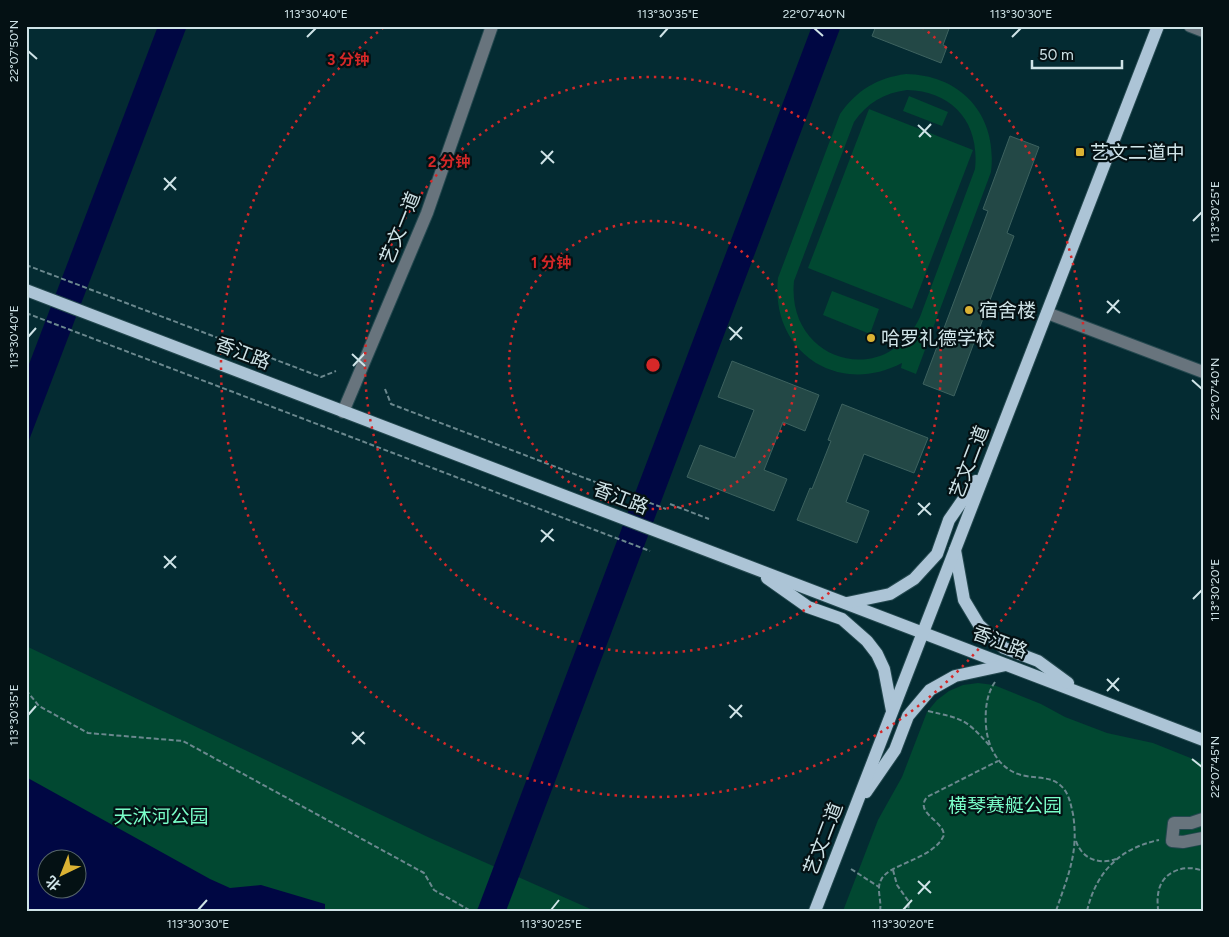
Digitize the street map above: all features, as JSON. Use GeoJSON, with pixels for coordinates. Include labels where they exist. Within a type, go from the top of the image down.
{"type":"FeatureCollection","features":[{"type":"Feature","properties":{"kind":"main road","name":"艺文二道"},"geometry":{"type":"LineString","coordinates":[[815,911],[1158,26]]}},
{"type":"Feature","properties":{"kind":"main road","name":"香江路"},"geometry":{"type":"LineString","coordinates":[[26,290],[1203,740]]}},
{"type":"Feature","properties":{"kind":"main road"},"geometry":{"type":"LineString","coordinates":[[845,603],[890,594],[907,585],[921,573],[936,554],[949,520],[989,462]]}},
{"type":"Feature","properties":{"kind":"main road"},"geometry":{"type":"LineString","coordinates":[[955,549],[964,600],[979,625],[1004,648],[1038,661],[1082,694]]}},
{"type":"Feature","properties":{"kind":"main road"},"geometry":{"type":"LineString","coordinates":[[750,567],[808,607],[842,619],[867,641],[877,654],[884,669],[892,711]]}},
{"type":"Feature","properties":{"kind":"main road"},"geometry":{"type":"LineString","coordinates":[[855,808],[895,750],[908,716],[930,690],[954,676],[1008,665]]}},
{"type":"Feature","properties":{"kind":"street","name":"艺文一道"},"geometry":{"type":"LineString","coordinates":[[343,412],[427,213],[492,26]]}},
{"type":"Feature","properties":{"kind":"street"},"geometry":{"type":"LineString","coordinates":[[1190,26],[1203,31]]}},
{"type":"Feature","properties":{"kind":"street"},"geometry":{"type":"LineString","coordinates":[[1047,313],[1203,372]]}},
{"type":"Feature","properties":{"kind":"street"},"geometry":{"type":"LineString","coordinates":[[1203,819],[1191,823],[1174,823],[1172,841],[1183,842],[1203,838]]}},
{"type":"Feature","properties":{"kind":"path"},"geometry":{"type":"LineString","coordinates":[[26,265],[322,377],[336,371]]}},
{"type":"Feature","properties":{"kind":"path"},"geometry":{"type":"LineString","coordinates":[[26,313],[650,551]]}},
{"type":"Feature","properties":{"kind":"path"},"geometry":{"type":"LineString","coordinates":[[385,389],[391,404],[666,509]]}},
{"type":"Feature","properties":{"kind":"path"},"geometry":{"type":"LineString","coordinates":[[670,504],[709,518]]}},
{"type":"Feature","properties":{"kind":"path"},"geometry":{"type":"LineString","coordinates":[[990,747],[986,730],[986,709],[990,690],[995,682]]}},
{"type":"Feature","properties":{"kind":"path"},"geometry":{"type":"LineString","coordinates":[[26,690],[39,706],[88,732],[184,741],[424,873],[434,890],[471,911]]}},
{"type":"Feature","properties":{"kind":"path"},"geometry":{"type":"LineString","coordinates":[[924,711],[959,718],[966,722],[971,725],[990,747],[998,760],[1010,770],[1017,774],[1032,777],[1047,777],[1060,785],[1069,798],[1075,839],[1074,854],[1071,869],[1056,911]]}},
{"type":"Feature","properties":{"kind":"path"},"geometry":{"type":"LineString","coordinates":[[880,911],[879,887],[883,876],[922,855],[942,839],[944,835],[942,828],[925,812],[923,804],[928,797],[998,760]]}},
{"type":"Feature","properties":{"kind":"path"},"geometry":{"type":"LineString","coordinates":[[1075,839],[1081,851],[1091,859],[1103,862],[1116,859]]}},
{"type":"Feature","properties":{"kind":"path"},"geometry":{"type":"LineString","coordinates":[[1087,911],[1094,890],[1116,859],[1144,843],[1160,840],[1172,841]]}},
{"type":"Feature","properties":{"kind":"path"},"geometry":{"type":"LineString","coordinates":[[1158,911],[1160,886],[1171,873],[1188,867],[1203,871]]}},
{"type":"Feature","properties":{"kind":"path"},"geometry":{"type":"LineString","coordinates":[[851,870],[879,887]]}},
{"type":"Feature","properties":{"kind":"path"},"geometry":{"type":"LineString","coordinates":[[893,870],[897,885],[909,902],[908,911]]}},
{"type":"Feature","properties":{"kind":"green space"},"geometry":{"type":"Polygon","coordinates":[[[906,74],[926,76],[944,82],[972,102],[982,117],[989,133],[992,152],[991,172],[916,374],[901,368],[902,363],[878,372],[854,374],[832,370],[813,361],[797,346],[785,327],[778,304],[778,278],[840,114],[853,98],[869,86],[906,74]],[[907,90],[884,96],[870,104],[854,122],[794,281],[796,309],[806,331],[821,347],[841,357],[863,359],[885,354],[904,340],[920,317],[975,169],[973,137],[968,124],[950,103],[938,96],[907,90]]]}},
{"type":"Feature","properties":{"kind":"green space"},"geometry":{"type":"Polygon","coordinates":[[[909,96],[948,112],[942,126],[903,111],[909,96]]]}},
{"type":"Feature","properties":{"kind":"green space"},"geometry":{"type":"Polygon","coordinates":[[[869,109],[973,150],[912,309],[808,268],[869,109]]]}},
{"type":"Feature","properties":{"kind":"green space"},"geometry":{"type":"Polygon","coordinates":[[[832,291],[879,309],[870,334],[823,315],[832,291]]]}},
{"type":"Feature","properties":{"kind":"green space","name":"天沐河公园"},"geometry":{"type":"Polygon","coordinates":[[[26,646],[430,838],[595,911],[26,911],[26,646]]]}},
{"type":"Feature","properties":{"kind":"green space","name":"横琴赛艇公园"},"geometry":{"type":"Polygon","coordinates":[[[978,683],[994,685],[1041,704],[1065,717],[1107,733],[1153,743],[1203,763],[1203,911],[843,911],[878,820],[902,777],[927,712],[937,700],[949,691],[963,685],[978,683]]]}},
{"type":"Feature","properties":{"kind":"shaded area"},"geometry":{"type":"Polygon","coordinates":[[[158,26],[187,26],[26,448],[26,372],[158,26]]]}},
{"type":"Feature","properties":{"kind":"shaded area"},"geometry":{"type":"Polygon","coordinates":[[[812,26],[841,26],[506,911],[476,911],[478,908],[812,26]]]}},
{"type":"Feature","properties":{"kind":"shaded area"},"geometry":{"type":"Polygon","coordinates":[[[26,777],[210,879],[230,888],[261,885],[325,904],[325,911],[26,911],[26,777]]]}},
{"type":"Feature","properties":{"kind":"building"},"geometry":{"type":"Polygon","coordinates":[[[876,26],[950,26],[943,45],[947,47],[941,63],[872,36],[876,26]]]}},
{"type":"Feature","properties":{"kind":"building","name":"宿舍楼"},"geometry":{"type":"Polygon","coordinates":[[[1010,136],[1039,147],[1007,233],[1014,236],[954,396],[923,384],[988,211],[983,209],[1010,136]]]}},
{"type":"Feature","properties":{"kind":"building"},"geometry":{"type":"Polygon","coordinates":[[[732,361],[819,395],[805,431],[783,422],[764,470],[787,479],[774,511],[687,477],[700,445],[735,458],[754,410],[718,397],[732,361]]]}},
{"type":"Feature","properties":{"kind":"building"},"geometry":{"type":"Polygon","coordinates":[[[842,404],[928,438],[914,473],[864,454],[846,502],[869,511],[857,543],[797,520],[810,488],[812,489],[831,441],[828,440],[842,404]]]}},
{"type":"Feature","properties":{"kind":"place","name":"艺文二道中"},"geometry":{"type":"Point","coordinates":[1080,152]}},
{"type":"Feature","properties":{"kind":"place","name":"宿舍楼"},"geometry":{"type":"Point","coordinates":[969,310]}},
{"type":"Feature","properties":{"kind":"place","name":"哈罗礼德学校"},"geometry":{"type":"Point","coordinates":[871,338]}}]}
